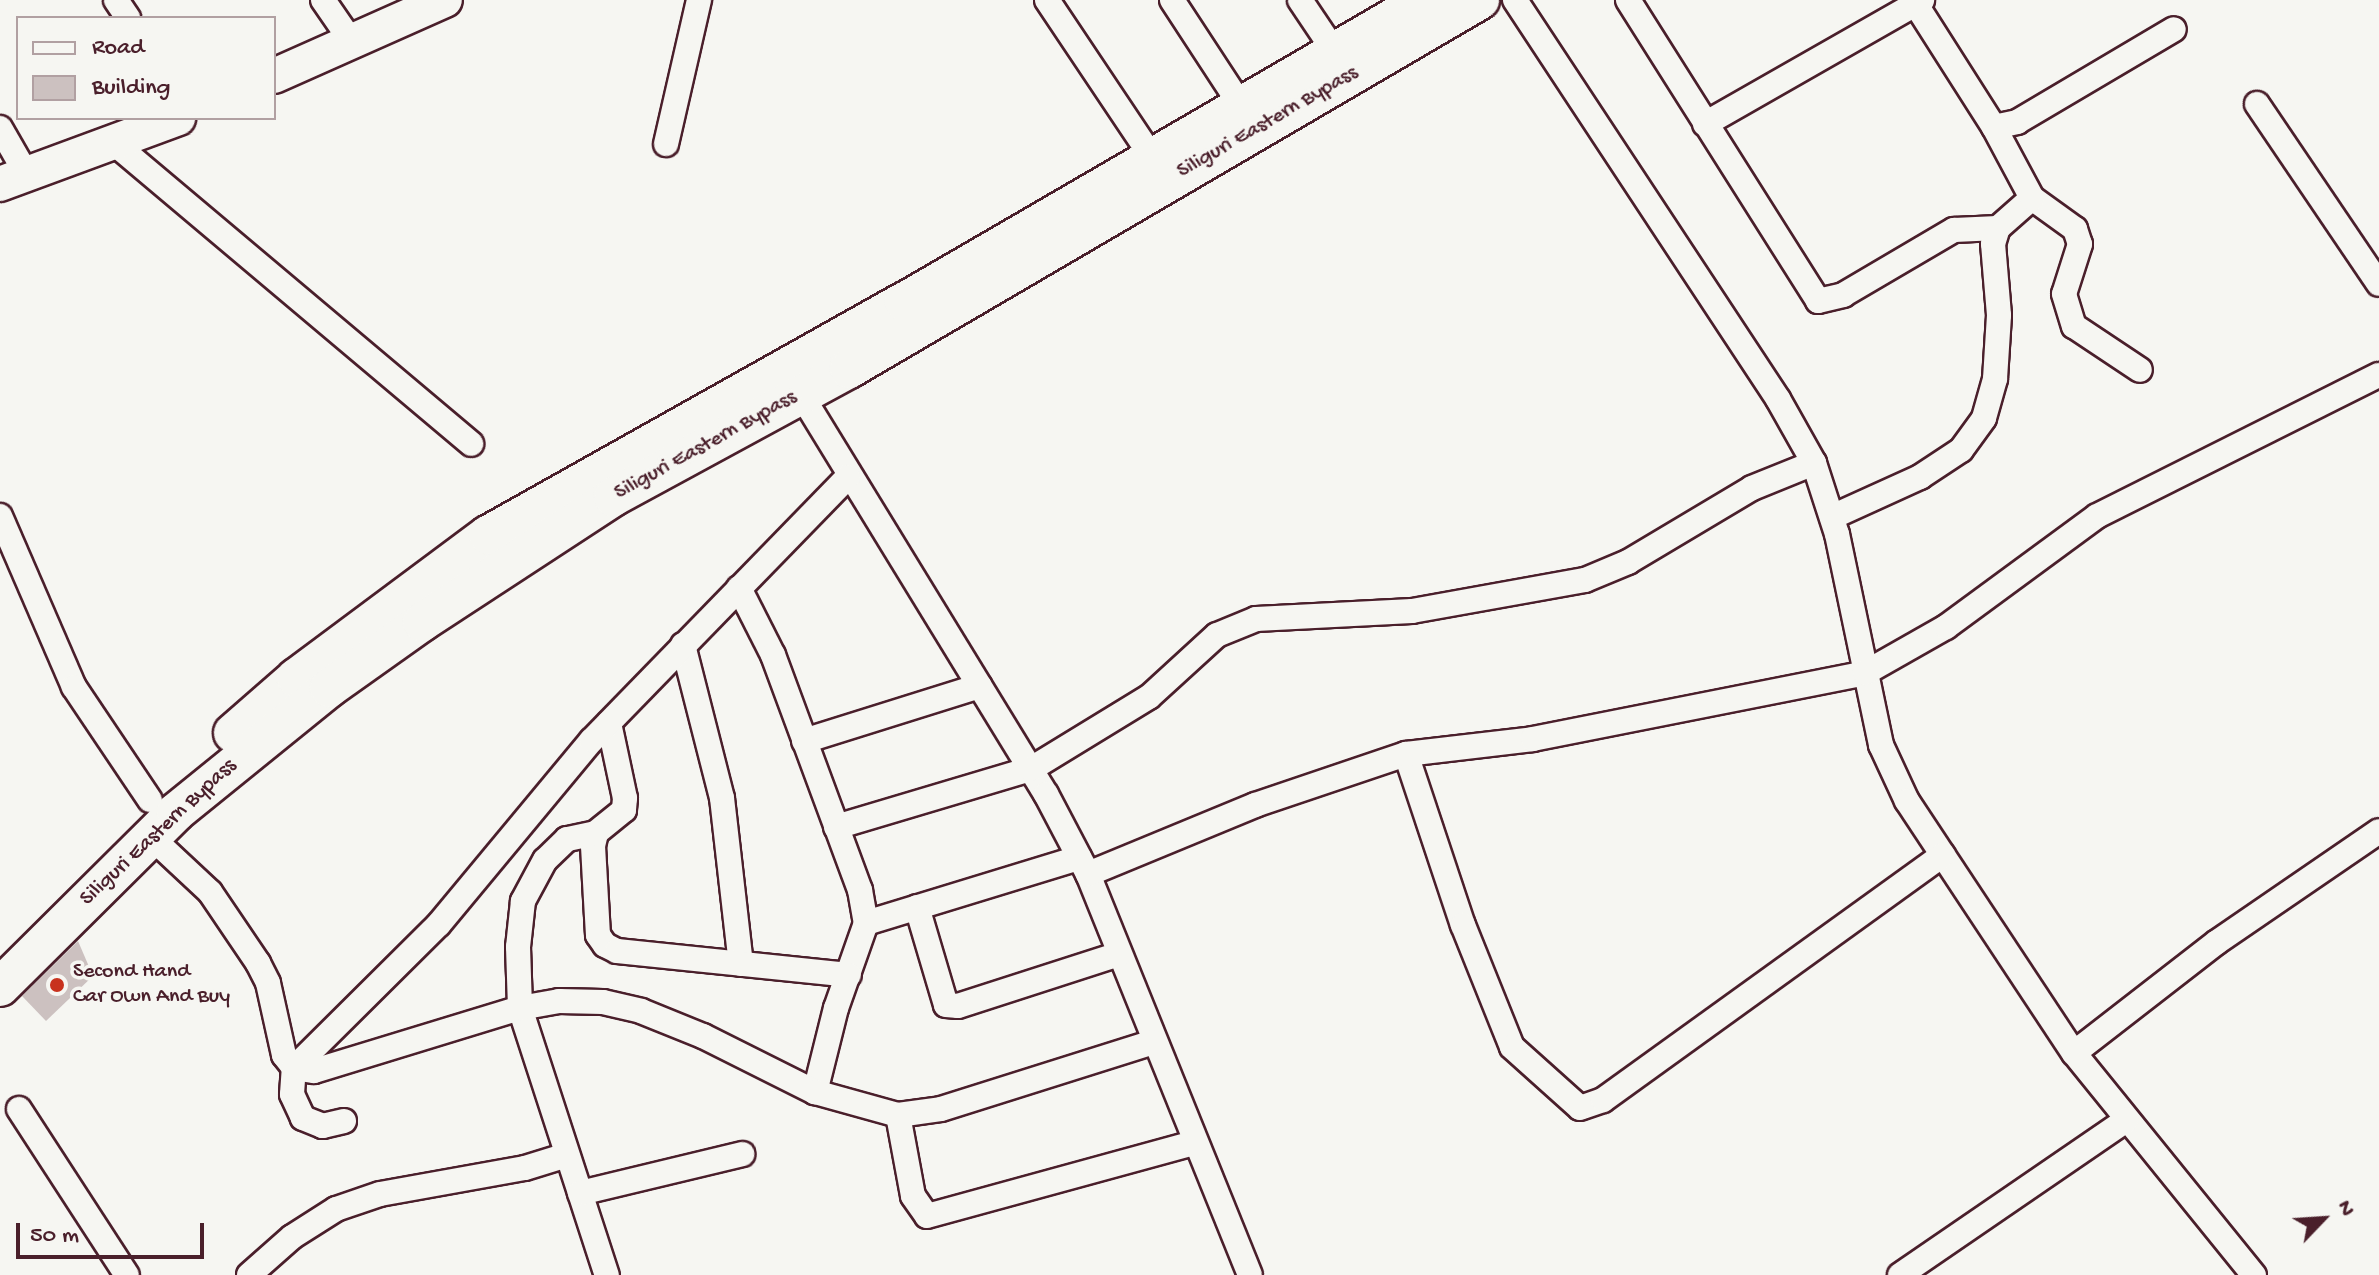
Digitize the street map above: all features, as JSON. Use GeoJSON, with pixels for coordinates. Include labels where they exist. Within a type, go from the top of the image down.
{"type":"FeatureCollection","features":[{"type":"Feature","properties":{"kind":"main road","name":"Siliguri Eastern Bypass"},"geometry":{"type":"LineString","coordinates":[[792,380],[1152,157],[1424,0]]}},
{"type":"Feature","properties":{"kind":"main road","name":"Siliguri Eastern Bypass"},"geometry":{"type":"LineString","coordinates":[[0,953],[150,818],[296,678],[610,483],[1480,0]]}},
{"type":"Feature","properties":{"kind":"main road","name":"Siliguri Eastern Bypass"},"geometry":{"type":"LineString","coordinates":[[0,987],[150,818]]}},
{"type":"Feature","properties":{"kind":"street"},"geometry":{"type":"LineString","coordinates":[[323,0],[352,42]]}},
{"type":"Feature","properties":{"kind":"street"},"geometry":{"type":"LineString","coordinates":[[276,75],[445,0]]}},
{"type":"Feature","properties":{"kind":"street"},"geometry":{"type":"LineString","coordinates":[[666,144],[699,0]]}},
{"type":"Feature","properties":{"kind":"street"},"geometry":{"type":"LineString","coordinates":[[1047,0],[1152,157]]}},
{"type":"Feature","properties":{"kind":"street"},"geometry":{"type":"LineString","coordinates":[[1172,0],[1242,107]]}},
{"type":"Feature","properties":{"kind":"street"},"geometry":{"type":"LineString","coordinates":[[1300,0],[1335,52]]}},
{"type":"Feature","properties":{"kind":"street"},"geometry":{"type":"LineString","coordinates":[[1515,0],[1778,399],[1814,463],[1835,526],[1851,601]]}},
{"type":"Feature","properties":{"kind":"street"},"geometry":{"type":"LineString","coordinates":[[1628,0],[1818,301],[1843,295],[1954,230],[1998,228]]}},
{"type":"Feature","properties":{"kind":"street"},"geometry":{"type":"LineString","coordinates":[[1705,124],[1917,1],[1994,127],[2032,198],[2075,229],[2080,244],[2064,294],[2074,326],[2140,370]]}},
{"type":"Feature","properties":{"kind":"street"},"geometry":{"type":"LineString","coordinates":[[1994,127],[2017,122],[2174,29]]}},
{"type":"Feature","properties":{"kind":"street"},"geometry":{"type":"LineString","coordinates":[[2257,104],[2379,284]]}},
{"type":"Feature","properties":{"kind":"street"},"geometry":{"type":"LineString","coordinates":[[0,128],[14,180],[173,120]]}},
{"type":"Feature","properties":{"kind":"street"},"geometry":{"type":"LineString","coordinates":[[114,143],[471,444]]}},
{"type":"Feature","properties":{"kind":"street"},"geometry":{"type":"LineString","coordinates":[[1835,526],[1961,450],[1984,418],[1995,379],[1999,315],[1993,244],[1998,228],[2032,198]]}},
{"type":"Feature","properties":{"kind":"street"},"geometry":{"type":"LineString","coordinates":[[866,923],[917,907],[1084,866],[1406,754],[1533,739],[1865,673],[1946,627],[2097,516],[2379,375]]}},
{"type":"Feature","properties":{"kind":"street"},"geometry":{"type":"LineString","coordinates":[[792,380],[848,477],[1031,769],[1084,866],[1193,1143],[1250,1275]]}},
{"type":"Feature","properties":{"kind":"street"},"geometry":{"type":"LineString","coordinates":[[836,827],[1031,769],[1149,697],[1217,635],[1256,619],[1412,611],[1585,580],[1628,562],[1752,488],[1814,463]]}},
{"type":"Feature","properties":{"kind":"street"},"geometry":{"type":"LineString","coordinates":[[344,1121],[323,1126],[303,1118],[292,1094],[294,1068],[439,924],[609,723],[848,477]]}},
{"type":"Feature","properties":{"kind":"street"},"geometry":{"type":"LineString","coordinates":[[0,516],[74,687],[150,818],[210,892],[258,963],[268,983],[284,1055],[294,1068],[314,1071],[520,1008],[559,1001],[641,1011],[815,1092],[898,1115],[941,1109],[1153,1042]]}},
{"type":"Feature","properties":{"kind":"street"},"geometry":{"type":"LineString","coordinates":[[1835,526],[1881,745],[1907,801],[2074,1053],[2254,1275]]}},
{"type":"Feature","properties":{"kind":"street"},"geometry":{"type":"LineString","coordinates":[[739,588],[760,624],[860,890],[866,923],[815,1092]]}},
{"type":"Feature","properties":{"kind":"street"},"geometry":{"type":"LineString","coordinates":[[683,645],[722,798],[741,964]]}},
{"type":"Feature","properties":{"kind":"street"},"geometry":{"type":"LineString","coordinates":[[804,741],[980,686]]}},
{"type":"Feature","properties":{"kind":"street"},"geometry":{"type":"LineString","coordinates":[[607,1275],[520,1008],[518,947],[523,901],[545,860],[567,839],[596,833],[624,810],[609,723]]}},
{"type":"Feature","properties":{"kind":"street"},"geometry":{"type":"LineString","coordinates":[[1406,754],[1463,925],[1512,1047],[1580,1108],[1603,1100],[1943,855]]}},
{"type":"Feature","properties":{"kind":"street"},"geometry":{"type":"LineString","coordinates":[[2074,1053],[2217,942],[2379,831]]}},
{"type":"Feature","properties":{"kind":"street"},"geometry":{"type":"LineString","coordinates":[[596,833],[598,935],[605,945],[617,951],[849,975]]}},
{"type":"Feature","properties":{"kind":"street"},"geometry":{"type":"LineString","coordinates":[[917,907],[946,1005],[958,1006],[1119,954]]}},
{"type":"Feature","properties":{"kind":"street"},"geometry":{"type":"LineString","coordinates":[[19,1109],[127,1275]]}},
{"type":"Feature","properties":{"kind":"street"},"geometry":{"type":"LineString","coordinates":[[898,1115],[913,1196],[927,1216],[1193,1143]]}},
{"type":"Feature","properties":{"kind":"street"},"geometry":{"type":"LineString","coordinates":[[1900,1275],[2126,1120]]}},
{"type":"Feature","properties":{"kind":"street"},"geometry":{"type":"LineString","coordinates":[[580,1193],[742,1154]]}},
{"type":"Feature","properties":{"kind":"street"},"geometry":{"type":"LineString","coordinates":[[249,1275],[292,1237],[336,1209],[380,1194],[525,1168],[567,1155]]}},
{"type":"Feature","properties":{"kind":"building","name":"Second Hand Car Own And Buy"},"geometry":{"type":"Polygon","coordinates":[[[78,941],[93,976],[46,1021],[22,996],[78,941]]]}},
{"type":"Feature","properties":{"kind":"place","name":"Second Hand Car Own And Buy"},"geometry":{"type":"Point","coordinates":[57,985]}}]}
